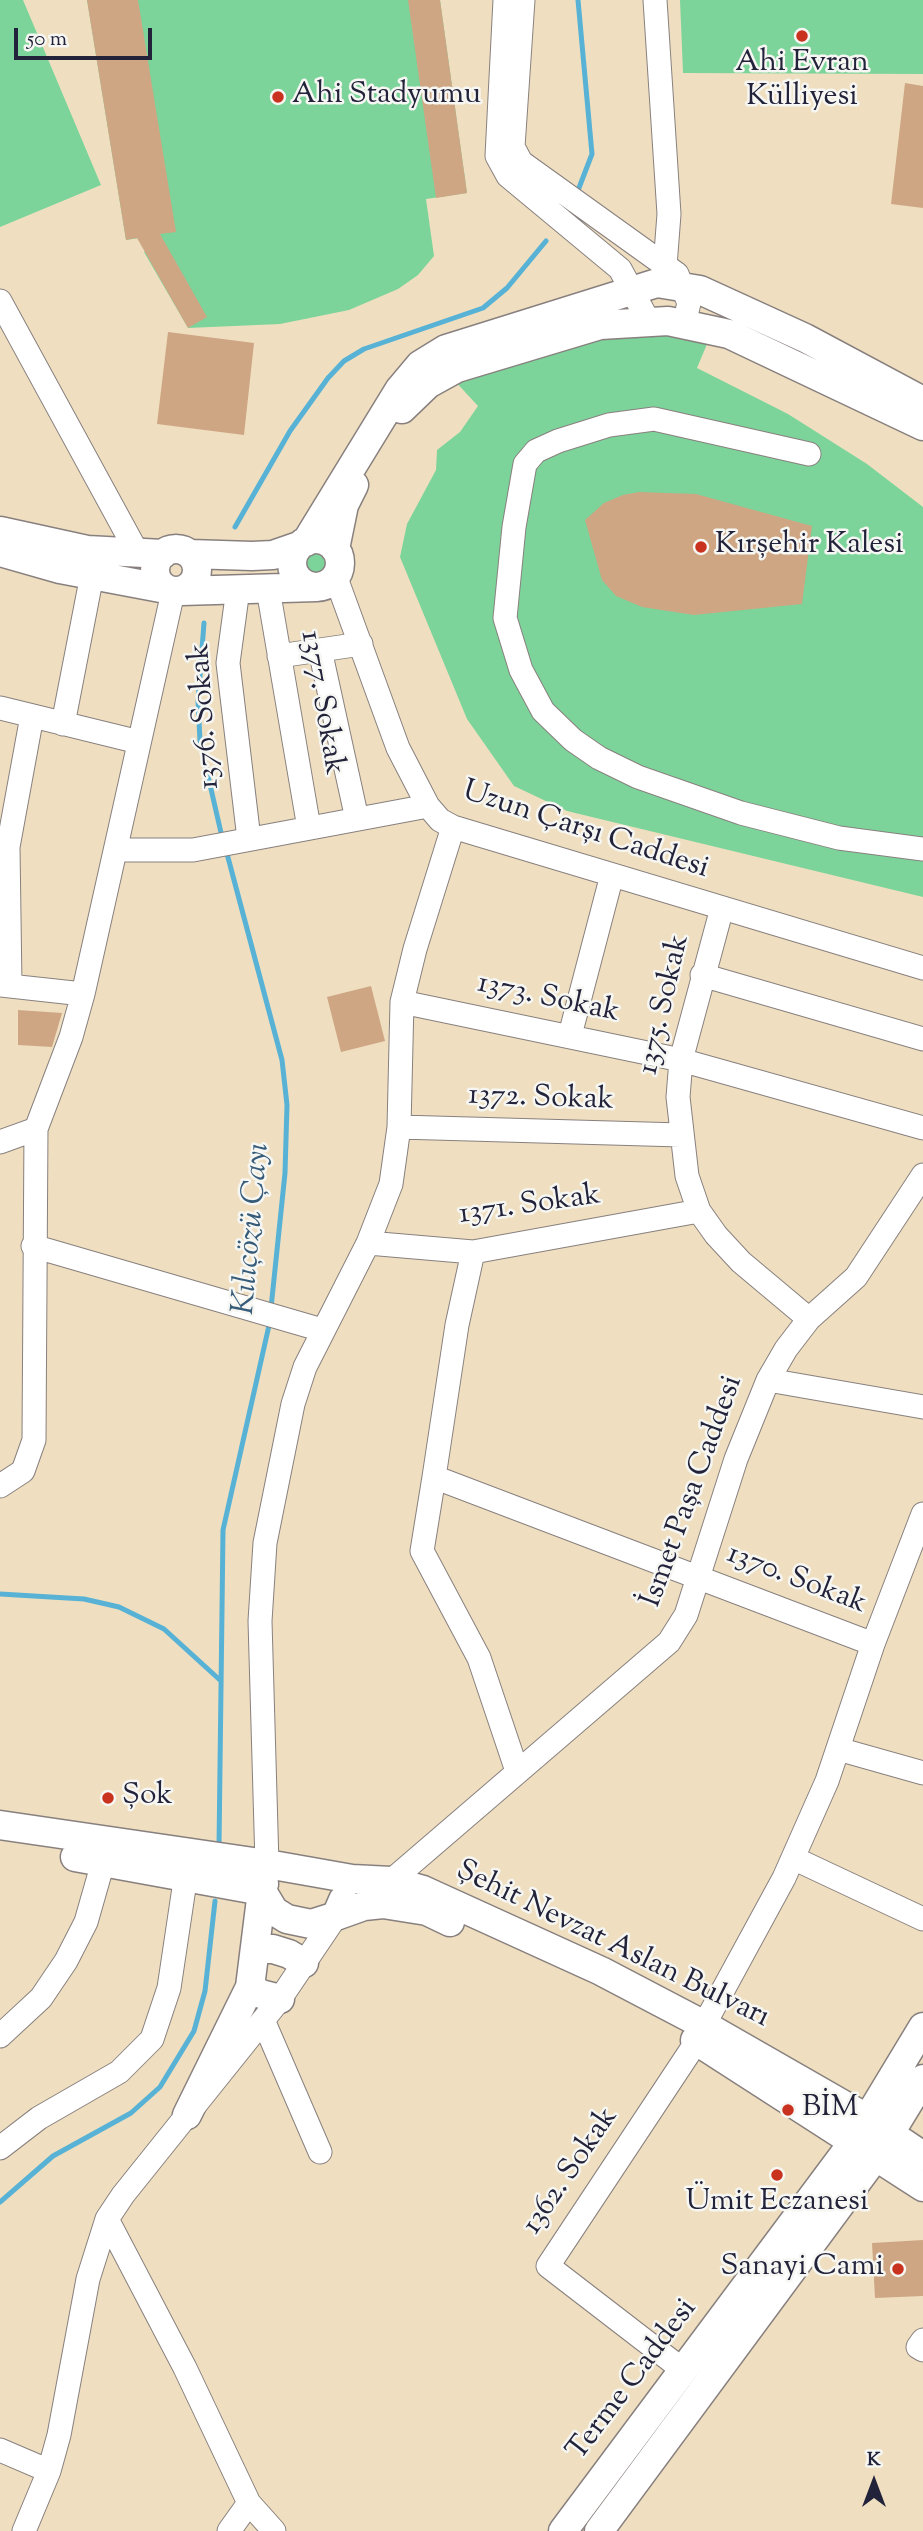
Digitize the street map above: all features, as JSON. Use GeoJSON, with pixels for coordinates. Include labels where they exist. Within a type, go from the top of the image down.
{"type":"FeatureCollection","features":[{"type":"Feature","properties":{"kind":"main road"},"geometry":{"type":"LineString","coordinates":[[326,583],[303,584],[294,573],[293,558],[399,390],[420,365],[446,349],[674,276],[806,338],[923,401]]}},
{"type":"Feature","properties":{"kind":"main road"},"geometry":{"type":"LineString","coordinates":[[0,551],[92,575],[173,591],[268,589],[326,583],[340,564],[335,549],[344,505],[357,479],[409,400],[428,384],[457,368],[600,325],[649,322],[684,324],[729,334],[923,426]]}},
{"type":"Feature","properties":{"kind":"main road"},"geometry":{"type":"LineString","coordinates":[[0,531],[60,546],[163,554],[273,555],[322,540],[335,549]]}},
{"type":"Feature","properties":{"kind":"main road"},"geometry":{"type":"LineString","coordinates":[[163,554],[158,559],[155,573],[173,591]]}},
{"type":"Feature","properties":{"kind":"main road"},"geometry":{"type":"LineString","coordinates":[[0,1825],[106,1852]]}},
{"type":"Feature","properties":{"kind":"main road"},"geometry":{"type":"LineString","coordinates":[[0,1844],[106,1852],[188,1865]]}},
{"type":"Feature","properties":{"kind":"main road","name":"Şehit Nevzat Aslan Bulvarı"},"geometry":{"type":"LineString","coordinates":[[188,1865],[255,1876],[391,1881],[423,1890],[601,1971],[872,2137],[923,2156]]}},
{"type":"Feature","properties":{"kind":"main road"},"geometry":{"type":"LineString","coordinates":[[187,2115],[250,1987],[255,1949],[255,1876]]}},
{"type":"Feature","properties":{"kind":"main road","name":"Şehit Nevzat Aslan Bulvarı"},"geometry":{"type":"LineString","coordinates":[[255,1876],[274,1911],[287,1919],[310,1924],[364,1906],[383,1904],[426,1910],[593,1987],[701,2033]]}},
{"type":"Feature","properties":{"kind":"main road"},"geometry":{"type":"LineString","coordinates":[[336,1916],[352,1879]]}},
{"type":"Feature","properties":{"kind":"main road"},"geometry":{"type":"LineString","coordinates":[[255,1949],[273,1949],[289,1954],[304,1964]]}},
{"type":"Feature","properties":{"kind":"main road"},"geometry":{"type":"LineString","coordinates":[[250,1987],[261,1994],[271,2010]]}},
{"type":"Feature","properties":{"kind":"main road","name":"Terme Caddesi"},"geometry":{"type":"LineString","coordinates":[[600,2531],[872,2137],[923,2027]]}},
{"type":"Feature","properties":{"kind":"main road","name":"Terme Caddesi"},"geometry":{"type":"LineString","coordinates":[[562,2531],[683,2370],[872,2137],[923,2079]]}},
{"type":"Feature","properties":{"kind":"main road","name":"Şehit Nevzat Aslan Bulvarı"},"geometry":{"type":"LineString","coordinates":[[872,2137],[923,2187]]}},
{"type":"Feature","properties":{"kind":"street"},"geometry":{"type":"LineString","coordinates":[[505,0],[498,156],[508,177],[620,269],[649,322]]}},
{"type":"Feature","properties":{"kind":"street"},"geometry":{"type":"LineString","coordinates":[[523,0],[513,147],[521,162],[674,276],[690,303],[684,324]]}},
{"type":"Feature","properties":{"kind":"street"},"geometry":{"type":"LineString","coordinates":[[655,0],[674,276]]}},
{"type":"Feature","properties":{"kind":"street"},"geometry":{"type":"LineString","coordinates":[[0,302],[163,554]]}},
{"type":"Feature","properties":{"kind":"street"},"geometry":{"type":"LineString","coordinates":[[809,454],[653,419],[609,425],[558,441],[536,452],[525,464],[512,539],[505,618],[521,670],[543,710],[573,740],[599,758],[638,777],[741,813],[839,838],[923,849]]}},
{"type":"Feature","properties":{"kind":"street"},"geometry":{"type":"LineString","coordinates":[[63,724],[92,575]]}},
{"type":"Feature","properties":{"kind":"street","name":"Uzun Çarşı Caddesi"},"geometry":{"type":"LineString","coordinates":[[326,583],[361,644],[398,748],[428,806],[440,820],[453,827],[923,968]]}},
{"type":"Feature","properties":{"kind":"street","name":"1376. Sokak"},"geometry":{"type":"LineString","coordinates":[[238,589],[228,663],[249,839]]}},
{"type":"Feature","properties":{"kind":"street","name":"1377. Sokak"},"geometry":{"type":"LineString","coordinates":[[268,589],[309,828]]}},
{"type":"Feature","properties":{"kind":"street"},"geometry":{"type":"LineString","coordinates":[[0,1486],[23,1471],[34,1440],[33,1246],[36,1129],[71,1037],[83,994],[173,591]]}},
{"type":"Feature","properties":{"kind":"street"},"geometry":{"type":"LineString","coordinates":[[279,656],[361,644]]}},
{"type":"Feature","properties":{"kind":"street"},"geometry":{"type":"LineString","coordinates":[[320,650],[357,819]]}},
{"type":"Feature","properties":{"kind":"street"},"geometry":{"type":"LineString","coordinates":[[0,708],[139,742]]}},
{"type":"Feature","properties":{"kind":"street"},"geometry":{"type":"LineString","coordinates":[[32,716],[8,847],[5,986],[83,994]]}},
{"type":"Feature","properties":{"kind":"street"},"geometry":{"type":"LineString","coordinates":[[117,850],[193,850],[428,806]]}},
{"type":"Feature","properties":{"kind":"street"},"geometry":{"type":"LineString","coordinates":[[255,1876],[260,1621],[265,1543],[293,1404],[305,1367],[368,1243],[391,1184],[399,1127],[402,1002],[415,949],[453,827]]}},
{"type":"Feature","properties":{"kind":"street"},"geometry":{"type":"LineString","coordinates":[[570,1035],[612,875]]}},
{"type":"Feature","properties":{"kind":"street","name":"1375. Sokak"},"geometry":{"type":"LineString","coordinates":[[722,908],[681,1060],[678,1097],[687,1175],[699,1211],[741,1262],[809,1319]]}},
{"type":"Feature","properties":{"kind":"street"},"geometry":{"type":"LineString","coordinates":[[702,975],[923,1039]]}},
{"type":"Feature","properties":{"kind":"street","name":"1373. Sokak"},"geometry":{"type":"LineString","coordinates":[[402,1002],[681,1060],[923,1128]]}},
{"type":"Feature","properties":{"kind":"street","name":"1372. Sokak"},"geometry":{"type":"LineString","coordinates":[[399,1127],[681,1135]]}},
{"type":"Feature","properties":{"kind":"street"},"geometry":{"type":"LineString","coordinates":[[0,1142],[36,1129]]}},
{"type":"Feature","properties":{"kind":"street","name":"İsmet Paşa Caddesi"},"geometry":{"type":"LineString","coordinates":[[391,1881],[669,1642],[686,1615],[736,1459],[768,1380],[786,1349],[809,1319],[856,1277],[923,1175]]}},
{"type":"Feature","properties":{"kind":"street","name":"1371. Sokak"},"geometry":{"type":"LineString","coordinates":[[368,1243],[473,1252],[699,1211]]}},
{"type":"Feature","properties":{"kind":"street"},"geometry":{"type":"LineString","coordinates":[[33,1246],[322,1330]]}},
{"type":"Feature","properties":{"kind":"street"},"geometry":{"type":"LineString","coordinates":[[473,1252],[457,1325],[422,1551],[479,1658],[517,1771]]}},
{"type":"Feature","properties":{"kind":"street"},"geometry":{"type":"LineString","coordinates":[[768,1380],[923,1407]]}},
{"type":"Feature","properties":{"kind":"street","name":"1370. Sokak"},"geometry":{"type":"LineString","coordinates":[[434,1477],[873,1644]]}},
{"type":"Feature","properties":{"kind":"street"},"geometry":{"type":"LineString","coordinates":[[701,2033],[793,1858],[838,1749],[873,1644],[923,1514]]}},
{"type":"Feature","properties":{"kind":"street"},"geometry":{"type":"LineString","coordinates":[[838,1749],[923,1773]]}},
{"type":"Feature","properties":{"kind":"street"},"geometry":{"type":"LineString","coordinates":[[0,2035],[41,1998],[66,1961],[86,1922],[106,1852]]}},
{"type":"Feature","properties":{"kind":"street"},"geometry":{"type":"LineString","coordinates":[[793,1858],[923,1919]]}},
{"type":"Feature","properties":{"kind":"street"},"geometry":{"type":"LineString","coordinates":[[0,2148],[39,2118],[119,2072],[152,2039],[169,1988],[188,1865]]}},
{"type":"Feature","properties":{"kind":"street"},"geometry":{"type":"LineString","coordinates":[[24,2531],[49,2471],[60,2435],[88,2279],[107,2219],[271,2010],[336,1916]]}},
{"type":"Feature","properties":{"kind":"street"},"geometry":{"type":"LineString","coordinates":[[271,2010],[320,2152]]}},
{"type":"Feature","properties":{"kind":"street","name":"1362. Sokak"},"geometry":{"type":"LineString","coordinates":[[683,2370],[548,2266],[701,2033]]}},
{"type":"Feature","properties":{"kind":"street"},"geometry":{"type":"LineString","coordinates":[[107,2219],[184,2368],[249,2503],[274,2531]]}},
{"type":"Feature","properties":{"kind":"street"},"geometry":{"type":"LineString","coordinates":[[0,2450],[49,2471]]}},
{"type":"Feature","properties":{"kind":"street"},"geometry":{"type":"LineString","coordinates":[[229,2531],[249,2503]]}},
{"type":"Feature","properties":{"kind":"green space"},"geometry":{"type":"Polygon","coordinates":[[[0,0],[23,0],[101,185],[0,227],[0,0]]]}},
{"type":"Feature","properties":{"kind":"green space","name":"Ahi Stadyumu"},"geometry":{"type":"Polygon","coordinates":[[[87,0],[440,0],[467,193],[426,199],[434,256],[418,275],[398,289],[349,310],[280,324],[188,328],[144,252],[163,241],[160,235],[126,240],[87,0]]]}},
{"type":"Feature","properties":{"kind":"green space","name":"Ahi Evran Külliyesi"},"geometry":{"type":"Polygon","coordinates":[[[680,0],[923,0],[923,74],[683,73],[680,0]]]}},
{"type":"Feature","properties":{"kind":"green space"},"geometry":{"type":"Polygon","coordinates":[[[647,328],[710,337],[697,368],[788,414],[867,464],[923,507],[923,897],[567,811],[514,786],[467,719],[400,557],[407,524],[436,470],[437,450],[460,432],[478,406],[453,379],[591,334],[647,328]]]}},
{"type":"Feature","properties":{"kind":"green space"},"geometry":{"type":"Polygon","coordinates":[[[317,552],[325,555],[328,563],[325,571],[317,574],[309,571],[306,563],[309,555],[317,552]]]}},
{"type":"Feature","properties":{"kind":"building"},"geometry":{"type":"Polygon","coordinates":[[[87,0],[138,0],[176,232],[160,234],[207,317],[188,328],[137,238],[126,240],[87,0]]]}},
{"type":"Feature","properties":{"kind":"building"},"geometry":{"type":"Polygon","coordinates":[[[408,0],[440,0],[467,193],[436,198],[408,0]]]}},
{"type":"Feature","properties":{"kind":"building"},"geometry":{"type":"Polygon","coordinates":[[[905,83],[923,86],[923,208],[891,204],[905,83]]]}},
{"type":"Feature","properties":{"kind":"building"},"geometry":{"type":"Polygon","coordinates":[[[168,332],[254,343],[244,435],[157,424],[168,332]]]}},
{"type":"Feature","properties":{"kind":"building","name":"Kırşehir Kalesi"},"geometry":{"type":"Polygon","coordinates":[[[639,492],[696,494],[812,526],[802,604],[694,615],[642,607],[616,596],[602,580],[585,520],[604,503],[639,492]]]}},
{"type":"Feature","properties":{"kind":"building"},"geometry":{"type":"Polygon","coordinates":[[[371,986],[385,1041],[341,1052],[327,997],[371,986]]]}},
{"type":"Feature","properties":{"kind":"building"},"geometry":{"type":"Polygon","coordinates":[[[18,1010],[62,1013],[52,1047],[18,1045],[18,1010]]]}},
{"type":"Feature","properties":{"kind":"building","name":"Sanayi Cami"},"geometry":{"type":"Polygon","coordinates":[[[923,2240],[923,2296],[875,2298],[872,2243],[923,2240]]]}},
{"type":"Feature","properties":{"kind":"waterway"},"geometry":{"type":"LineString","coordinates":[[577,193],[592,154],[578,0]]}},
{"type":"Feature","properties":{"kind":"waterway"},"geometry":{"type":"LineString","coordinates":[[235,527],[290,431],[328,378],[344,361],[364,349],[483,308],[507,288],[546,241]]}},
{"type":"Feature","properties":{"kind":"waterway","name":"Kılıçözü Çayı"},"geometry":{"type":"LineString","coordinates":[[204,623],[198,701],[200,741],[222,837]]}},
{"type":"Feature","properties":{"kind":"waterway","name":"Kılıçözü Çayı"},"geometry":{"type":"LineString","coordinates":[[226,850],[282,1060],[287,1105],[285,1173],[271,1308]]}},
{"type":"Feature","properties":{"kind":"waterway","name":"Kılıçözü Çayı"},"geometry":{"type":"LineString","coordinates":[[219,1846],[223,1530],[270,1321]]}},
{"type":"Feature","properties":{"kind":"waterway"},"geometry":{"type":"LineString","coordinates":[[0,1594],[84,1599],[119,1607],[164,1629],[221,1681]]}},
{"type":"Feature","properties":{"kind":"waterway","name":"Kılıçözü Çayı"},"geometry":{"type":"LineString","coordinates":[[0,2202],[53,2156],[131,2113],[160,2087],[194,2031],[205,1991],[215,1901]]}},
{"type":"Feature","properties":{"kind":"place","name":"Ahi Evran Külliyesi"},"geometry":{"type":"Point","coordinates":[802,36]}},
{"type":"Feature","properties":{"kind":"place","name":"Ahi Stadyumu"},"geometry":{"type":"Point","coordinates":[278,97]}},
{"type":"Feature","properties":{"kind":"place","name":"Kırşehir Kalesi"},"geometry":{"type":"Point","coordinates":[701,547]}},
{"type":"Feature","properties":{"kind":"place","name":"Şok"},"geometry":{"type":"Point","coordinates":[108,1798]}},
{"type":"Feature","properties":{"kind":"place","name":"BİM"},"geometry":{"type":"Point","coordinates":[788,2110]}},
{"type":"Feature","properties":{"kind":"place","name":"Ümit Eczanesi"},"geometry":{"type":"Point","coordinates":[777,2175]}},
{"type":"Feature","properties":{"kind":"place","name":"Sanayi Cami"},"geometry":{"type":"Point","coordinates":[898,2269]}}]}
